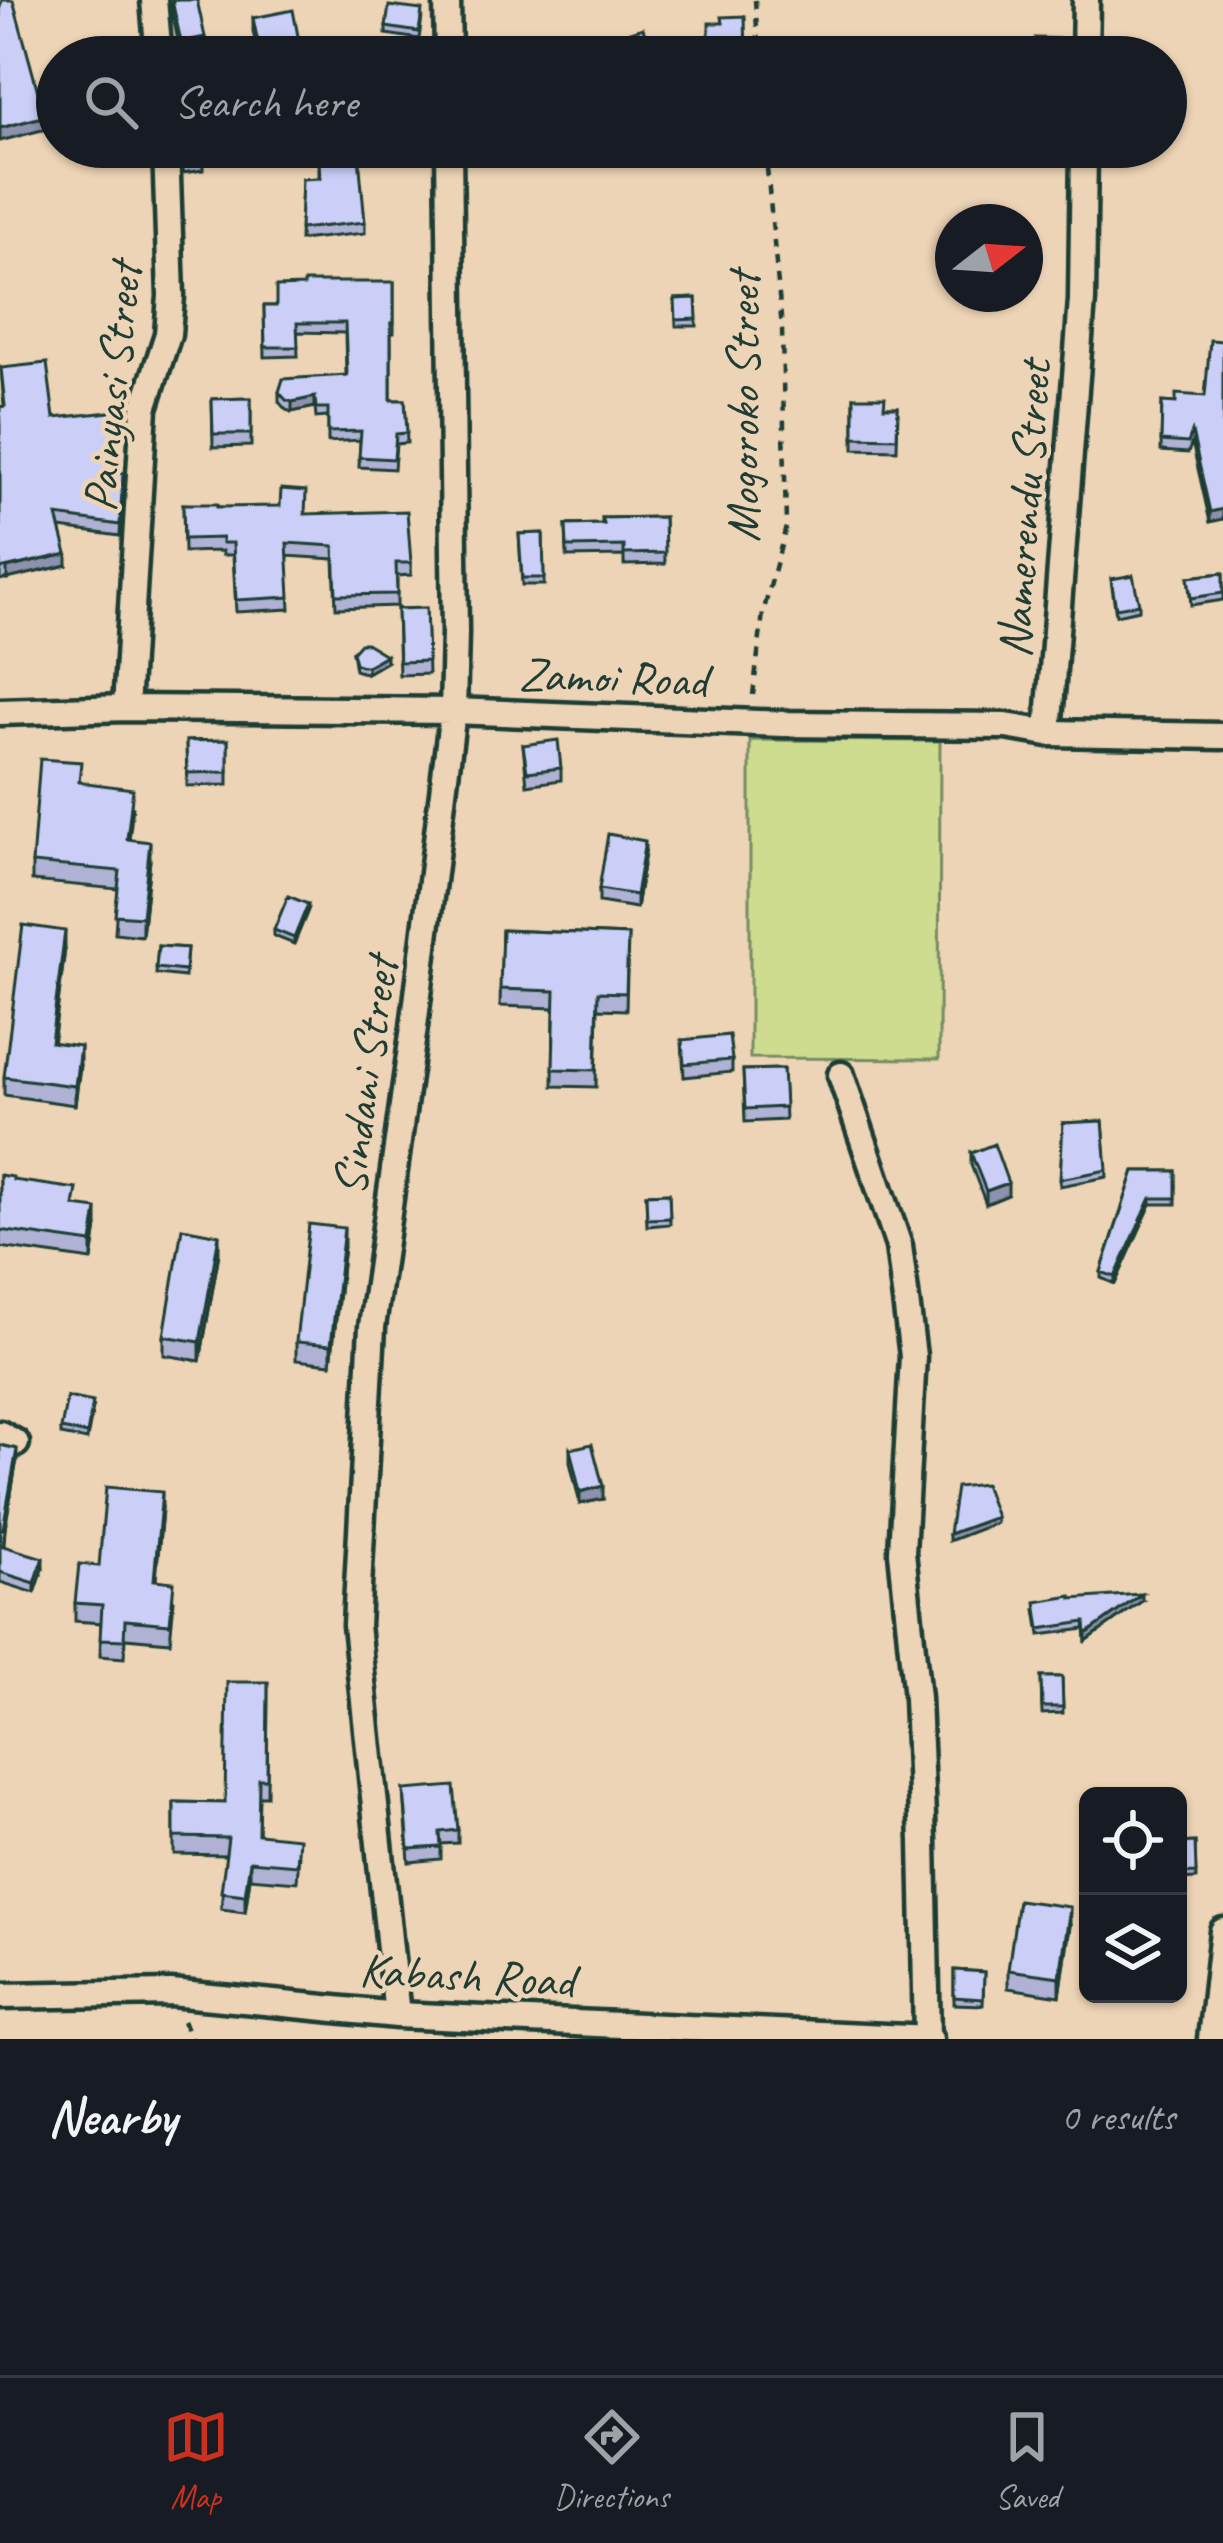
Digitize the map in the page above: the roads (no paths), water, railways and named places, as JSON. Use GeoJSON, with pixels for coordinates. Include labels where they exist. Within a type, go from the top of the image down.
{"type":"FeatureCollection","features":[{"type":"Feature","properties":{"kind":"street"},"geometry":{"type":"LineString","coordinates":[[154,0],[157,36]]}},
{"type":"Feature","properties":{"kind":"street"},"geometry":{"type":"LineString","coordinates":[[447,0],[448,36]]}},
{"type":"Feature","properties":{"kind":"street"},"geometry":{"type":"LineString","coordinates":[[1085,36],[1086,0]]}},
{"type":"Feature","properties":{"kind":"street","name":"Painyasi Street"},"geometry":{"type":"LineString","coordinates":[[126,708],[144,408],[168,334],[171,296],[167,168]]}},
{"type":"Feature","properties":{"kind":"street","name":"Sindani Street"},"geometry":{"type":"LineString","coordinates":[[397,2015],[356,1625],[372,1327],[453,712],[449,168]]}},
{"type":"Feature","properties":{"kind":"street","name":"Namerendu Street"},"geometry":{"type":"LineString","coordinates":[[1048,733],[1082,301],[1084,168]]}},
{"type":"Feature","properties":{"kind":"street","name":"Zamoi Road"},"geometry":{"type":"LineString","coordinates":[[0,712],[126,708],[453,712],[1223,736]]}},
{"type":"Feature","properties":{"kind":"street"},"geometry":{"type":"LineString","coordinates":[[841,1075],[899,1246],[913,1356],[902,1552],[917,1698],[929,2039]]}},
{"type":"Feature","properties":{"kind":"street"},"geometry":{"type":"LineString","coordinates":[[1211,2039],[1223,1931]]}},
{"type":"Feature","properties":{"kind":"street","name":"Kabash Road"},"geometry":{"type":"LineString","coordinates":[[0,1996],[171,1994],[397,2015],[712,2034],[929,2039]]}}]}
